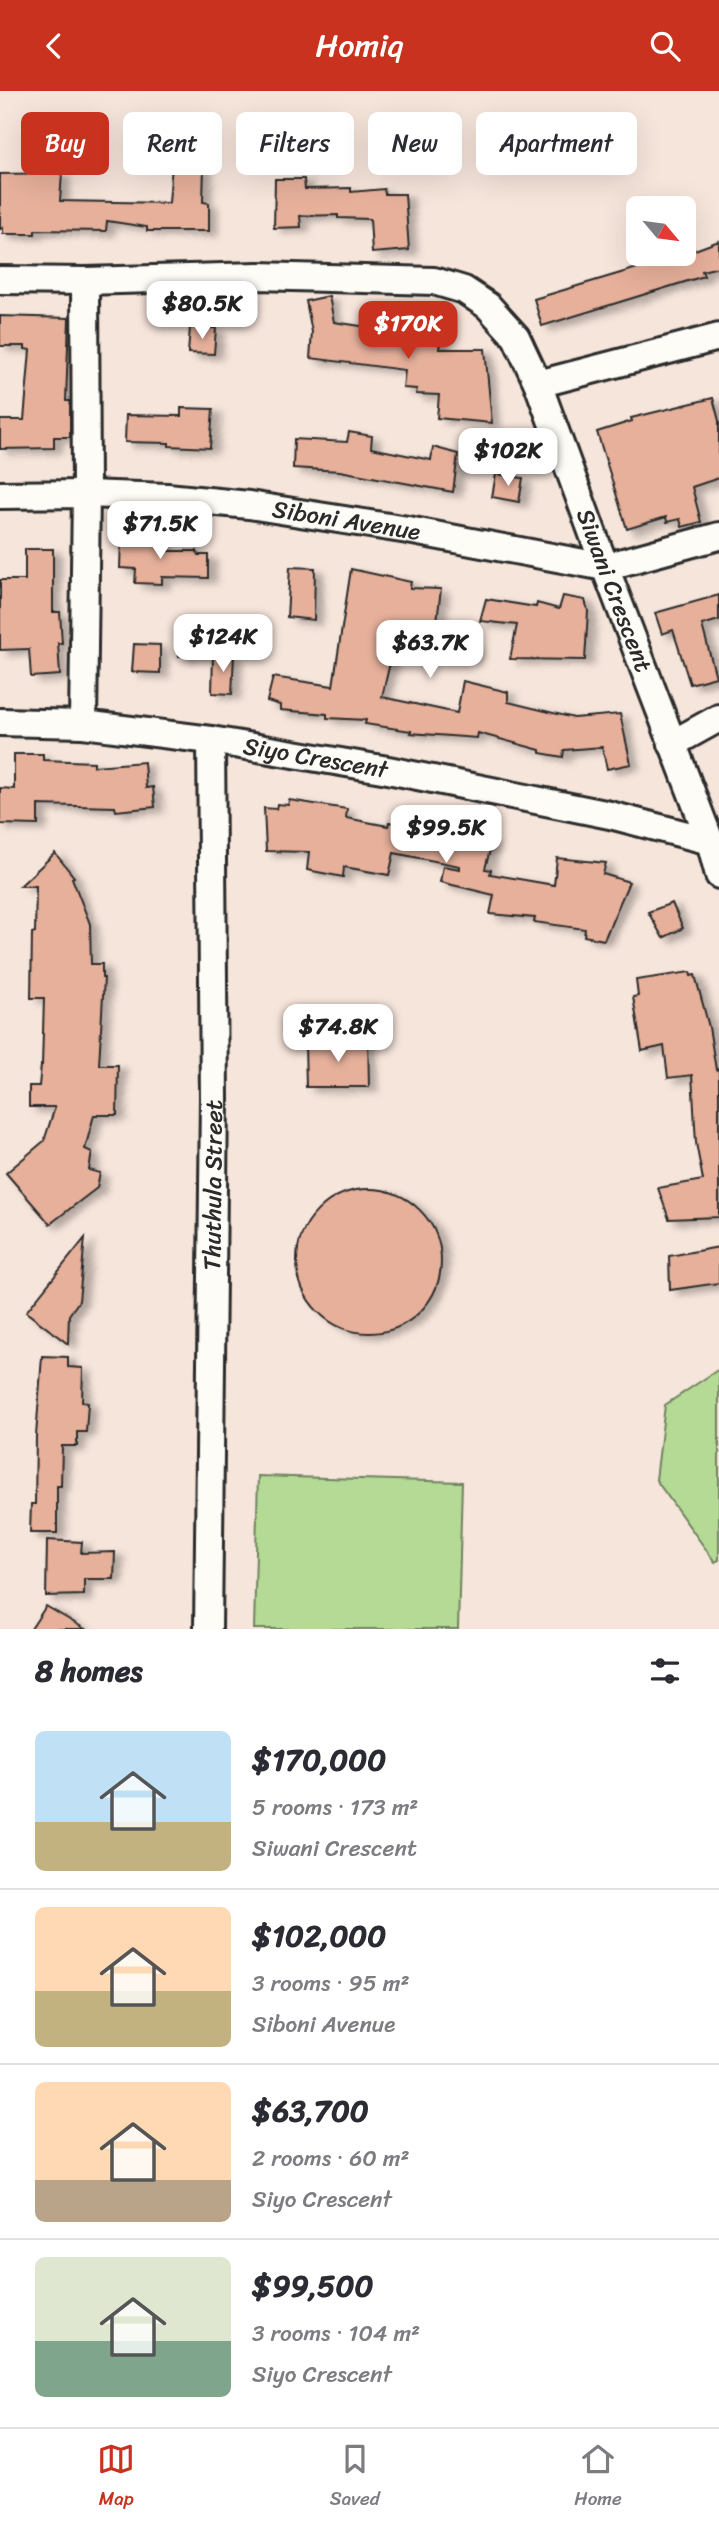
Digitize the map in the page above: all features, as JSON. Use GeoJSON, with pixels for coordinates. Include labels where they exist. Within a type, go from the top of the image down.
{"type":"FeatureCollection","features":[{"type":"Feature","properties":{"kind":"street","name":"Siwani Crescent"},"geometry":{"type":"LineString","coordinates":[[0,279],[85,281],[258,276],[434,281],[464,290],[488,306],[516,337],[538,384],[710,841],[719,875]]}},
{"type":"Feature","properties":{"kind":"street"},"geometry":{"type":"LineString","coordinates":[[82,724],[86,494],[85,281]]}},
{"type":"Feature","properties":{"kind":"street"},"geometry":{"type":"LineString","coordinates":[[538,384],[719,337]]}},
{"type":"Feature","properties":{"kind":"street","name":"Siboni Avenue"},"geometry":{"type":"LineString","coordinates":[[0,495],[167,497],[248,505],[408,530],[605,567]]}},
{"type":"Feature","properties":{"kind":"street"},"geometry":{"type":"LineString","coordinates":[[605,567],[719,536]]}},
{"type":"Feature","properties":{"kind":"street"},"geometry":{"type":"LineString","coordinates":[[672,744],[719,718]]}},
{"type":"Feature","properties":{"kind":"street","name":"Siyo Crescent"},"geometry":{"type":"LineString","coordinates":[[0,722],[82,724],[211,740],[388,771],[610,815],[710,841]]}},
{"type":"Feature","properties":{"kind":"street","name":"Thuthula Street"},"geometry":{"type":"LineString","coordinates":[[208,1629],[214,1099],[211,740]]}},
{"type":"Feature","properties":{"kind":"green space"},"geometry":{"type":"Polygon","coordinates":[[[719,1369],[719,1560],[715,1562],[656,1480],[665,1405],[719,1369]]]}},
{"type":"Feature","properties":{"kind":"green space"},"geometry":{"type":"Polygon","coordinates":[[[258,1476],[462,1482],[458,1629],[254,1629],[258,1476]]]}},
{"type":"Feature","properties":{"kind":"building"},"geometry":{"type":"Polygon","coordinates":[[[0,174],[62,175],[60,201],[169,203],[171,175],[204,175],[203,202],[209,203],[209,231],[147,231],[147,227],[107,221],[106,231],[35,230],[35,234],[3,234],[3,228],[0,229],[0,174]]]}},
{"type":"Feature","properties":{"kind":"building"},"geometry":{"type":"Polygon","coordinates":[[[275,179],[304,179],[305,189],[351,188],[351,192],[384,189],[385,194],[405,194],[409,250],[372,253],[370,219],[338,218],[338,215],[300,216],[301,227],[274,228],[275,179]]]}},
{"type":"Feature","properties":{"kind":"building"},"geometry":{"type":"Polygon","coordinates":[[[719,241],[719,267],[702,271],[704,276],[542,326],[534,299],[644,266],[696,266],[696,250],[719,241]]]}},
{"type":"Feature","properties":{"kind":"building"},"geometry":{"type":"Polygon","coordinates":[[[329,296],[334,322],[381,329],[382,325],[441,337],[439,349],[485,349],[492,423],[437,418],[439,395],[416,394],[417,389],[403,388],[405,370],[310,358],[312,332],[306,301],[329,296]]]}},
{"type":"Feature","properties":{"kind":"building"},"geometry":{"type":"Polygon","coordinates":[[[0,316],[69,318],[66,401],[70,401],[70,437],[54,437],[54,448],[0,449],[0,420],[24,420],[30,350],[25,349],[25,346],[0,346],[0,316]]]}},
{"type":"Feature","properties":{"kind":"building"},"geometry":{"type":"Polygon","coordinates":[[[190,327],[216,328],[214,354],[188,353],[190,327]]]}},
{"type":"Feature","properties":{"kind":"building"},"geometry":{"type":"Polygon","coordinates":[[[713,398],[719,421],[719,478],[692,487],[701,522],[682,527],[680,519],[667,522],[666,517],[627,529],[597,432],[632,421],[631,418],[713,398]]]}},
{"type":"Feature","properties":{"kind":"building"},"geometry":{"type":"Polygon","coordinates":[[[181,408],[213,409],[210,448],[169,446],[169,443],[125,442],[126,415],[181,416],[181,408]]]}},
{"type":"Feature","properties":{"kind":"building"},"geometry":{"type":"Polygon","coordinates":[[[349,432],[372,436],[371,448],[431,460],[433,447],[458,454],[453,492],[340,471],[293,468],[294,439],[347,442],[349,432]]]}},
{"type":"Feature","properties":{"kind":"building"},"geometry":{"type":"Polygon","coordinates":[[[496,474],[523,478],[519,502],[492,497],[496,474]]]}},
{"type":"Feature","properties":{"kind":"building"},"geometry":{"type":"Polygon","coordinates":[[[138,535],[164,536],[163,551],[197,551],[198,555],[208,555],[208,578],[162,577],[162,584],[135,583],[136,569],[120,568],[121,538],[138,539],[138,535]]]}},
{"type":"Feature","properties":{"kind":"building"},"geometry":{"type":"Polygon","coordinates":[[[25,549],[53,549],[53,612],[60,612],[62,643],[58,643],[60,675],[31,677],[29,649],[0,650],[0,580],[25,580],[25,549]]]}},
{"type":"Feature","properties":{"kind":"building"},"geometry":{"type":"Polygon","coordinates":[[[290,567],[315,568],[314,620],[287,617],[290,567]]]}},
{"type":"Feature","properties":{"kind":"building"},"geometry":{"type":"Polygon","coordinates":[[[351,569],[411,582],[410,588],[441,589],[435,637],[475,643],[473,657],[392,654],[382,697],[457,713],[463,681],[508,692],[508,702],[574,718],[620,714],[631,764],[607,769],[602,747],[564,750],[563,757],[540,753],[540,750],[478,733],[477,738],[410,733],[411,731],[365,724],[366,720],[327,718],[327,714],[280,710],[280,705],[267,701],[273,677],[333,686],[351,569]]]}},
{"type":"Feature","properties":{"kind":"building"},"geometry":{"type":"Polygon","coordinates":[[[719,595],[719,620],[702,625],[716,677],[690,684],[673,630],[662,634],[655,613],[719,595]]]}},
{"type":"Feature","properties":{"kind":"building"},"geometry":{"type":"Polygon","coordinates":[[[563,596],[585,600],[588,611],[585,660],[510,659],[517,625],[480,621],[486,599],[536,607],[537,603],[559,609],[563,596]]]}},
{"type":"Feature","properties":{"kind":"building"},"geometry":{"type":"Polygon","coordinates":[[[217,629],[218,654],[179,656],[178,631],[217,629]]]}},
{"type":"Feature","properties":{"kind":"building"},"geometry":{"type":"Polygon","coordinates":[[[134,644],[160,645],[160,673],[132,672],[134,644]]]}},
{"type":"Feature","properties":{"kind":"building"},"geometry":{"type":"Polygon","coordinates":[[[213,654],[234,655],[232,694],[212,693],[213,654]]]}},
{"type":"Feature","properties":{"kind":"building"},"geometry":{"type":"Polygon","coordinates":[[[14,754],[43,754],[43,760],[94,762],[94,766],[144,762],[146,788],[153,787],[155,807],[116,811],[115,807],[38,805],[38,825],[0,824],[0,788],[14,789],[14,754]]]}},
{"type":"Feature","properties":{"kind":"building"},"geometry":{"type":"Polygon","coordinates":[[[289,800],[347,809],[346,818],[388,826],[389,822],[492,842],[485,869],[491,870],[490,874],[554,885],[557,858],[606,863],[603,874],[629,882],[604,940],[584,936],[585,929],[534,922],[535,918],[490,914],[494,895],[440,882],[443,866],[460,869],[460,866],[394,853],[389,875],[344,867],[343,877],[307,870],[309,852],[266,851],[264,808],[276,809],[277,804],[288,805],[289,800]]]}},
{"type":"Feature","properties":{"kind":"building"},"geometry":{"type":"Polygon","coordinates":[[[55,853],[74,877],[72,878],[90,924],[91,964],[102,964],[104,978],[99,1065],[118,1065],[117,1115],[94,1115],[85,1149],[92,1152],[89,1170],[100,1173],[97,1188],[50,1224],[6,1173],[44,1141],[55,1107],[29,1107],[29,1086],[39,1086],[42,1065],[44,998],[31,998],[36,886],[20,886],[55,853]]]}},
{"type":"Feature","properties":{"kind":"building"},"geometry":{"type":"Polygon","coordinates":[[[672,903],[683,928],[663,938],[648,912],[672,903]]]}},
{"type":"Feature","properties":{"kind":"building"},"geometry":{"type":"Polygon","coordinates":[[[690,972],[691,976],[695,975],[709,1027],[716,1070],[719,1069],[719,1217],[669,1219],[658,1188],[703,1180],[696,1143],[692,1075],[668,1078],[664,1046],[642,1051],[633,997],[638,996],[636,980],[690,972]]]}},
{"type":"Feature","properties":{"kind":"building"},"geometry":{"type":"Polygon","coordinates":[[[342,1037],[368,1037],[369,1087],[306,1087],[305,1044],[342,1044],[342,1037]]]}},
{"type":"Feature","properties":{"kind":"building"},"geometry":{"type":"Polygon","coordinates":[[[369,1189],[396,1195],[420,1210],[435,1234],[441,1261],[435,1288],[420,1312],[396,1327],[369,1333],[342,1327],[318,1312],[303,1288],[297,1261],[303,1234],[318,1210],[342,1195],[369,1189]]]}},
{"type":"Feature","properties":{"kind":"building"},"geometry":{"type":"Polygon","coordinates":[[[85,1238],[79,1301],[69,1315],[68,1344],[26,1312],[85,1238]]]}},
{"type":"Feature","properties":{"kind":"building"},"geometry":{"type":"Polygon","coordinates":[[[719,1247],[719,1283],[670,1290],[669,1256],[719,1247]]]}},
{"type":"Feature","properties":{"kind":"building"},"geometry":{"type":"Polygon","coordinates":[[[42,1356],[68,1357],[68,1367],[83,1368],[82,1402],[88,1403],[86,1432],[77,1432],[77,1446],[62,1446],[61,1486],[57,1486],[57,1533],[30,1533],[31,1504],[35,1504],[36,1436],[42,1356]]]}},
{"type":"Feature","properties":{"kind":"building"},"geometry":{"type":"Polygon","coordinates":[[[47,1540],[82,1542],[81,1553],[115,1552],[114,1579],[84,1579],[84,1595],[46,1596],[47,1540]]]}},
{"type":"Feature","properties":{"kind":"building"},"geometry":{"type":"Polygon","coordinates":[[[46,1606],[85,1629],[31,1629],[46,1606]]]}}]}
